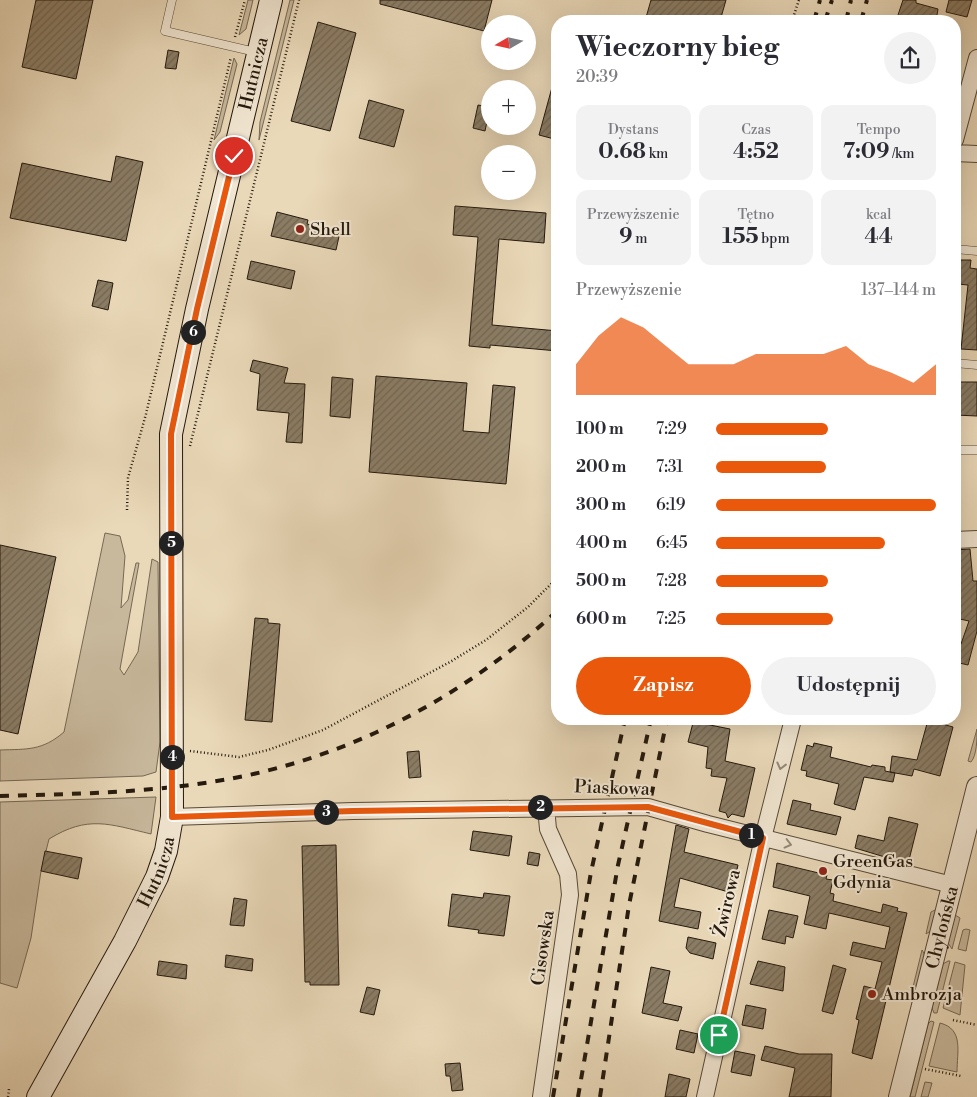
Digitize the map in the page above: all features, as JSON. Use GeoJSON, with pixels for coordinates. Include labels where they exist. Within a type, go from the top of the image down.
{"type":"FeatureCollection","features":[{"type":"Feature","properties":{"kind":"main road","name":"Hutnicza"},"geometry":{"type":"LineString","coordinates":[[38,1097],[125,941],[157,878],[166,851],[172,817],[171,434],[197,309],[271,0]]}},
{"type":"Feature","properties":{"kind":"street"},"geometry":{"type":"LineString","coordinates":[[961,118],[977,58]]}},
{"type":"Feature","properties":{"kind":"street"},"geometry":{"type":"LineString","coordinates":[[961,153],[977,154]]}},
{"type":"Feature","properties":{"kind":"street"},"geometry":{"type":"LineString","coordinates":[[961,540],[977,539]]}},
{"type":"Feature","properties":{"kind":"street","name":"Żwirowa"},"geometry":{"type":"LineString","coordinates":[[705,1097],[763,838],[791,725]]}},
{"type":"Feature","properties":{"kind":"street","name":"Chylońska"},"geometry":{"type":"LineString","coordinates":[[900,1097],[977,787]]}},
{"type":"Feature","properties":{"kind":"street","name":"Piaskowa"},"geometry":{"type":"LineString","coordinates":[[172,817],[546,807],[648,807],[952,885]]}},
{"type":"Feature","properties":{"kind":"street","name":"Cisowska"},"geometry":{"type":"LineString","coordinates":[[541,1097],[570,895],[568,874],[548,829],[546,807]]}},
{"type":"Feature","properties":{"kind":"lane"},"geometry":{"type":"LineString","coordinates":[[172,0],[165,31],[258,52]]}},
{"type":"Feature","properties":{"kind":"lane"},"geometry":{"type":"LineString","coordinates":[[961,250],[977,251]]}},
{"type":"Feature","properties":{"kind":"lane"},"geometry":{"type":"LineString","coordinates":[[961,364],[977,365]]}},
{"type":"Feature","properties":{"kind":"lane"},"geometry":{"type":"LineString","coordinates":[[961,450],[977,450]]}},
{"type":"Feature","properties":{"kind":"path"},"geometry":{"type":"LineString","coordinates":[[127,510],[128,478],[146,414],[245,0]]}},
{"type":"Feature","properties":{"kind":"path"},"geometry":{"type":"LineString","coordinates":[[190,448],[298,0]]}},
{"type":"Feature","properties":{"kind":"path"},"geometry":{"type":"LineString","coordinates":[[794,15],[799,0]]}},
{"type":"Feature","properties":{"kind":"path"},"geometry":{"type":"LineString","coordinates":[[172,744],[197,752],[239,757],[268,750],[323,730],[450,662],[486,640],[528,607],[551,585]]}},
{"type":"Feature","properties":{"kind":"path"},"geometry":{"type":"LineString","coordinates":[[953,1020],[977,1025]]}},
{"type":"Feature","properties":{"kind":"path"},"geometry":{"type":"LineString","coordinates":[[925,1069],[961,1076]]}},
{"type":"Feature","properties":{"kind":"path"},"geometry":{"type":"LineString","coordinates":[[8,1097],[9,1090]]}},
{"type":"Feature","properties":{"kind":"shaded area"},"geometry":{"type":"Polygon","coordinates":[[[248,0],[253,0],[246,29],[239,35],[248,0]]]}},
{"type":"Feature","properties":{"kind":"shaded area"},"geometry":{"type":"Polygon","coordinates":[[[290,0],[294,0],[259,140],[260,122],[290,0]]]}},
{"type":"Feature","properties":{"kind":"shaded area"},"geometry":{"type":"Polygon","coordinates":[[[234,58],[237,64],[220,132],[214,140],[234,58]]]}},
{"type":"Feature","properties":{"kind":"shaded area"},"geometry":{"type":"Polygon","coordinates":[[[105,533],[120,536],[125,556],[121,608],[128,600],[136,563],[139,563],[120,669],[124,675],[138,652],[152,559],[158,562],[160,742],[156,772],[143,776],[0,781],[0,750],[34,748],[49,743],[64,732],[105,533]]]}},
{"type":"Feature","properties":{"kind":"shaded area"},"geometry":{"type":"Polygon","coordinates":[[[977,729],[976,751],[971,762],[968,761],[977,729]]]}},
{"type":"Feature","properties":{"kind":"shaded area"},"geometry":{"type":"Polygon","coordinates":[[[156,797],[151,834],[111,825],[87,824],[63,831],[49,839],[41,871],[31,938],[17,988],[0,983],[0,802],[156,797]]]}},
{"type":"Feature","properties":{"kind":"shaded area"},"geometry":{"type":"Polygon","coordinates":[[[937,909],[932,930],[926,934],[931,912],[937,909]]]}},
{"type":"Feature","properties":{"kind":"shaded area"},"geometry":{"type":"Polygon","coordinates":[[[955,915],[960,918],[952,949],[948,943],[955,915]]]}},
{"type":"Feature","properties":{"kind":"shaded area"},"geometry":{"type":"Polygon","coordinates":[[[963,930],[970,930],[966,951],[958,949],[963,930]]]}},
{"type":"Feature","properties":{"kind":"shaded area"},"geometry":{"type":"Polygon","coordinates":[[[922,950],[925,958],[924,968],[916,986],[913,987],[922,950]]]}},
{"type":"Feature","properties":{"kind":"shaded area"},"geometry":{"type":"Polygon","coordinates":[[[950,961],[937,1013],[934,1013],[932,1008],[943,964],[950,961]]]}},
{"type":"Feature","properties":{"kind":"shaded area"},"geometry":{"type":"Polygon","coordinates":[[[955,962],[965,965],[960,1015],[943,1008],[955,962]]]}},
{"type":"Feature","properties":{"kind":"shaded area"},"geometry":{"type":"Polygon","coordinates":[[[931,1021],[934,1022],[915,1097],[910,1097],[928,1024],[931,1021]]]}},
{"type":"Feature","properties":{"kind":"shaded area"},"geometry":{"type":"Polygon","coordinates":[[[940,1023],[953,1030],[956,1036],[958,1042],[957,1072],[929,1066],[940,1023]]]}},
{"type":"Feature","properties":{"kind":"shaded area"},"geometry":{"type":"Polygon","coordinates":[[[925,1082],[932,1083],[928,1097],[921,1097],[925,1082]]]}},
{"type":"Feature","properties":{"kind":"building"},"geometry":{"type":"Polygon","coordinates":[[[36,0],[93,0],[76,79],[22,67],[36,0]]]}},
{"type":"Feature","properties":{"kind":"building"},"geometry":{"type":"Polygon","coordinates":[[[380,0],[492,0],[488,15],[481,15],[481,30],[380,4],[380,0]]]}},
{"type":"Feature","properties":{"kind":"building"},"geometry":{"type":"Polygon","coordinates":[[[651,0],[726,0],[722,15],[647,15],[651,0]]]}},
{"type":"Feature","properties":{"kind":"building"},"geometry":{"type":"Polygon","coordinates":[[[903,0],[916,0],[916,3],[938,9],[937,15],[898,15],[903,0]]]}},
{"type":"Feature","properties":{"kind":"building"},"geometry":{"type":"Polygon","coordinates":[[[949,0],[972,0],[967,17],[946,12],[949,0]]]}},
{"type":"Feature","properties":{"kind":"building"},"geometry":{"type":"Polygon","coordinates":[[[318,22],[356,33],[330,131],[291,121],[318,22]]]}},
{"type":"Feature","properties":{"kind":"building"},"geometry":{"type":"Polygon","coordinates":[[[168,50],[179,52],[176,69],[165,68],[168,50]]]}},
{"type":"Feature","properties":{"kind":"building"},"geometry":{"type":"Polygon","coordinates":[[[551,91],[551,138],[539,135],[551,91]]]}},
{"type":"Feature","properties":{"kind":"building"},"geometry":{"type":"Polygon","coordinates":[[[369,100],[404,110],[394,147],[359,138],[369,100]]]}},
{"type":"Feature","properties":{"kind":"building"},"geometry":{"type":"Polygon","coordinates":[[[478,105],[481,106],[481,130],[473,128],[478,105]]]}},
{"type":"Feature","properties":{"kind":"building"},"geometry":{"type":"Polygon","coordinates":[[[116,156],[143,162],[126,241],[10,218],[22,163],[111,182],[116,156]]]}},
{"type":"Feature","properties":{"kind":"building"},"geometry":{"type":"Polygon","coordinates":[[[455,206],[546,213],[544,243],[499,239],[492,325],[551,330],[551,350],[490,345],[490,348],[469,346],[478,237],[453,235],[455,206]]]}},
{"type":"Feature","properties":{"kind":"building"},"geometry":{"type":"Polygon","coordinates":[[[277,212],[308,220],[307,224],[340,232],[336,250],[271,236],[277,212]]]}},
{"type":"Feature","properties":{"kind":"building"},"geometry":{"type":"Polygon","coordinates":[[[961,260],[971,260],[970,268],[977,269],[977,350],[961,349],[968,285],[961,284],[961,260]]]}},
{"type":"Feature","properties":{"kind":"building"},"geometry":{"type":"Polygon","coordinates":[[[251,261],[295,271],[291,289],[247,279],[251,261]]]}},
{"type":"Feature","properties":{"kind":"building"},"geometry":{"type":"Polygon","coordinates":[[[98,280],[113,283],[108,310],[92,306],[98,280]]]}},
{"type":"Feature","properties":{"kind":"building"},"geometry":{"type":"Polygon","coordinates":[[[253,360],[288,368],[284,383],[305,384],[302,443],[286,442],[289,413],[257,410],[260,374],[250,371],[253,360]]]}},
{"type":"Feature","properties":{"kind":"building"},"geometry":{"type":"Polygon","coordinates":[[[376,376],[467,383],[463,431],[489,433],[493,385],[515,387],[506,484],[369,472],[376,376]]]}},
{"type":"Feature","properties":{"kind":"building"},"geometry":{"type":"Polygon","coordinates":[[[332,377],[353,379],[350,418],[330,416],[332,377]]]}},
{"type":"Feature","properties":{"kind":"building"},"geometry":{"type":"Polygon","coordinates":[[[961,382],[977,382],[977,416],[961,415],[961,382]]]}},
{"type":"Feature","properties":{"kind":"building"},"geometry":{"type":"Polygon","coordinates":[[[0,545],[56,557],[18,734],[0,730],[0,545]]]}},
{"type":"Feature","properties":{"kind":"building"},"geometry":{"type":"Polygon","coordinates":[[[970,549],[973,581],[977,581],[977,631],[968,665],[961,663],[961,644],[969,621],[961,619],[961,550],[970,549]]]}},
{"type":"Feature","properties":{"kind":"building"},"geometry":{"type":"Polygon","coordinates":[[[255,618],[268,619],[268,623],[280,624],[272,722],[245,720],[255,618]]]}},
{"type":"Feature","properties":{"kind":"building"},"geometry":{"type":"Polygon","coordinates":[[[692,725],[710,725],[730,729],[725,761],[755,768],[744,817],[732,814],[728,818],[726,813],[719,811],[727,778],[711,776],[712,769],[706,768],[708,747],[688,742],[692,725]]]}},
{"type":"Feature","properties":{"kind":"building"},"geometry":{"type":"Polygon","coordinates":[[[927,725],[953,727],[940,776],[914,769],[912,776],[890,772],[892,756],[917,760],[927,725]]]}},
{"type":"Feature","properties":{"kind":"building"},"geometry":{"type":"Polygon","coordinates":[[[814,743],[832,747],[830,757],[871,767],[872,765],[885,767],[885,771],[895,773],[893,782],[864,777],[855,810],[834,804],[839,784],[806,776],[807,771],[801,770],[807,745],[813,747],[814,743]]]}},
{"type":"Feature","properties":{"kind":"building"},"geometry":{"type":"Polygon","coordinates":[[[419,751],[421,777],[409,778],[407,752],[419,751]]]}},
{"type":"Feature","properties":{"kind":"building"},"geometry":{"type":"Polygon","coordinates":[[[793,800],[811,804],[810,810],[841,817],[836,835],[787,824],[793,800]]]}},
{"type":"Feature","properties":{"kind":"building"},"geometry":{"type":"Polygon","coordinates":[[[889,817],[918,824],[908,864],[855,848],[858,835],[884,841],[889,817]]]}},
{"type":"Feature","properties":{"kind":"building"},"geometry":{"type":"Polygon","coordinates":[[[676,825],[689,829],[684,852],[738,865],[732,893],[680,878],[674,907],[701,912],[698,929],[659,921],[676,825]]]}},
{"type":"Feature","properties":{"kind":"building"},"geometry":{"type":"Polygon","coordinates":[[[473,831],[512,836],[509,856],[470,850],[473,831]]]}},
{"type":"Feature","properties":{"kind":"building"},"geometry":{"type":"Polygon","coordinates":[[[336,845],[339,985],[310,985],[310,982],[305,982],[302,846],[336,845]]]}},
{"type":"Feature","properties":{"kind":"building"},"geometry":{"type":"Polygon","coordinates":[[[45,851],[82,858],[78,879],[41,871],[45,851]]]}},
{"type":"Feature","properties":{"kind":"building"},"geometry":{"type":"Polygon","coordinates":[[[529,852],[540,854],[538,866],[527,864],[529,852]]]}},
{"type":"Feature","properties":{"kind":"building"},"geometry":{"type":"Polygon","coordinates":[[[777,863],[827,875],[826,879],[833,880],[830,893],[834,894],[833,901],[881,913],[883,904],[898,908],[897,911],[907,913],[872,1059],[852,1053],[859,1020],[856,1019],[864,986],[875,989],[882,962],[850,955],[853,942],[885,949],[890,927],[829,913],[826,929],[804,924],[810,896],[773,887],[777,863]]]}},
{"type":"Feature","properties":{"kind":"building"},"geometry":{"type":"Polygon","coordinates":[[[484,893],[510,896],[504,936],[478,933],[479,930],[448,926],[452,894],[483,898],[484,893]]]}},
{"type":"Feature","properties":{"kind":"building"},"geometry":{"type":"Polygon","coordinates":[[[234,898],[247,900],[244,926],[230,925],[234,898]]]}},
{"type":"Feature","properties":{"kind":"building"},"geometry":{"type":"Polygon","coordinates":[[[769,910],[798,916],[793,938],[786,936],[785,944],[762,939],[769,910]]]}},
{"type":"Feature","properties":{"kind":"building"},"geometry":{"type":"Polygon","coordinates":[[[688,937],[716,943],[713,959],[690,953],[686,948],[688,937]]]}},
{"type":"Feature","properties":{"kind":"building"},"geometry":{"type":"Polygon","coordinates":[[[226,955],[253,959],[252,971],[225,967],[226,955]]]}},
{"type":"Feature","properties":{"kind":"building"},"geometry":{"type":"Polygon","coordinates":[[[159,961],[187,965],[186,979],[157,975],[159,961]]]}},
{"type":"Feature","properties":{"kind":"building"},"geometry":{"type":"Polygon","coordinates":[[[758,961],[785,967],[783,991],[750,984],[758,961]]]}},
{"type":"Feature","properties":{"kind":"building"},"geometry":{"type":"Polygon","coordinates":[[[833,965],[846,969],[833,1014],[822,1011],[833,965]]]}},
{"type":"Feature","properties":{"kind":"building"},"geometry":{"type":"Polygon","coordinates":[[[651,967],[670,971],[663,1003],[682,1007],[678,1021],[642,1013],[651,967]]]}},
{"type":"Feature","properties":{"kind":"building"},"geometry":{"type":"Polygon","coordinates":[[[367,987],[380,990],[374,1015],[360,1012],[367,987]]]}},
{"type":"Feature","properties":{"kind":"building"},"geometry":{"type":"Polygon","coordinates":[[[746,1005],[766,1009],[763,1029],[742,1025],[746,1005]]]}},
{"type":"Feature","properties":{"kind":"building"},"geometry":{"type":"Polygon","coordinates":[[[680,1030],[698,1034],[694,1053],[676,1049],[680,1030]]]}},
{"type":"Feature","properties":{"kind":"building"},"geometry":{"type":"Polygon","coordinates":[[[765,1046],[799,1054],[832,1054],[831,1097],[789,1097],[795,1068],[761,1060],[765,1046]]]}},
{"type":"Feature","properties":{"kind":"building"},"geometry":{"type":"Polygon","coordinates":[[[735,1051],[755,1055],[751,1076],[731,1072],[735,1051]]]}},
{"type":"Feature","properties":{"kind":"building"},"geometry":{"type":"Polygon","coordinates":[[[460,1063],[463,1090],[452,1091],[450,1076],[446,1076],[445,1064],[460,1063]]]}},
{"type":"Feature","properties":{"kind":"building"},"geometry":{"type":"Polygon","coordinates":[[[669,1074],[690,1079],[686,1097],[665,1097],[669,1074]]]}},
{"type":"Feature","properties":{"kind":"railway"},"geometry":{"type":"LineString","coordinates":[[816,15],[820,0]]}},
{"type":"Feature","properties":{"kind":"railway"},"geometry":{"type":"LineString","coordinates":[[827,15],[832,0]]}},
{"type":"Feature","properties":{"kind":"railway"},"geometry":{"type":"LineString","coordinates":[[847,15],[851,0]]}},
{"type":"Feature","properties":{"kind":"railway"},"geometry":{"type":"LineString","coordinates":[[863,15],[867,0]]}},
{"type":"Feature","properties":{"kind":"railway"},"geometry":{"type":"LineString","coordinates":[[0,796],[106,792],[185,786],[260,773],[307,759],[353,743],[440,699],[481,672],[521,642],[551,616]]}},
{"type":"Feature","properties":{"kind":"railway"},"geometry":{"type":"LineString","coordinates":[[553,1097],[591,872],[624,725]]}},
{"type":"Feature","properties":{"kind":"railway"},"geometry":{"type":"LineString","coordinates":[[578,1097],[618,865],[650,725]]}},
{"type":"Feature","properties":{"kind":"railway"},"geometry":{"type":"LineString","coordinates":[[600,1097],[629,905],[666,725]]}},
{"type":"Feature","properties":{"kind":"place","name":"Shell"},"geometry":{"type":"Point","coordinates":[300,229]}},
{"type":"Feature","properties":{"kind":"place","name":"GreenGas Gdynia"},"geometry":{"type":"Point","coordinates":[823,871]}},
{"type":"Feature","properties":{"kind":"place","name":"Ambrozja"},"geometry":{"type":"Point","coordinates":[872,994]}},
{"type":"Feature","properties":{"kind":"route"},"geometry":{"type":"LineString","coordinates":[[234,156],[197,309],[169,451],[172,568],[172,817],[353,811],[604,806],[648,807],[763,838],[719,1035]]}}]}
